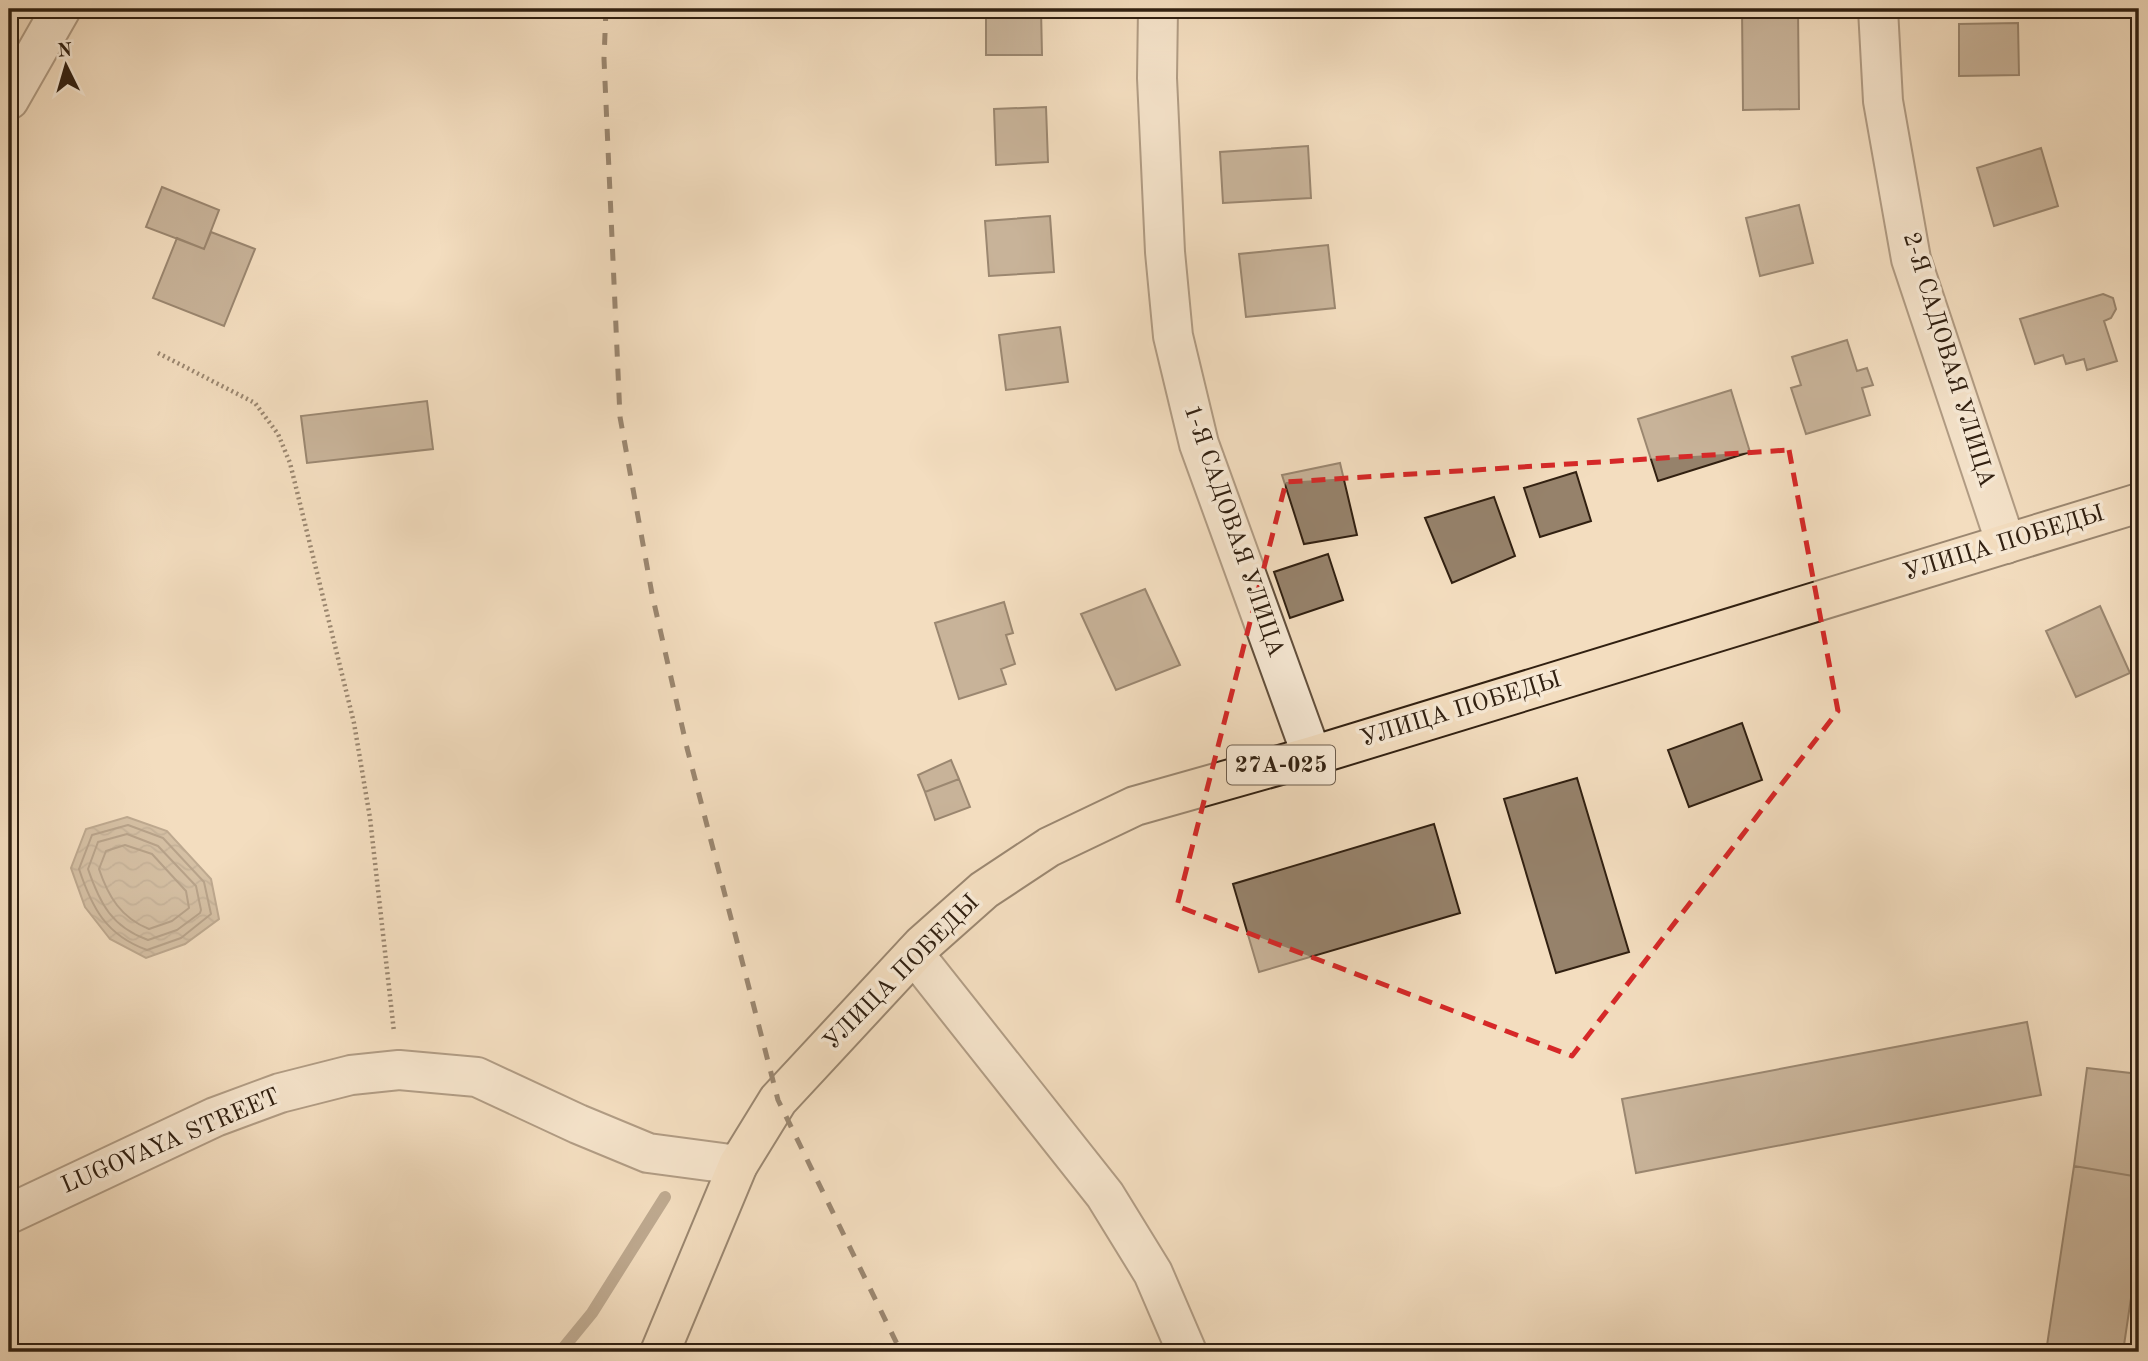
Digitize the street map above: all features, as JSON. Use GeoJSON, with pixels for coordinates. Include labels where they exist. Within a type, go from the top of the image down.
{"type":"FeatureCollection","features":[{"type":"Feature","properties":{"kind":"main road","name":"УЛИЦА ПОБЕДЫ"},"geometry":{"type":"LineString","coordinates":[[660,1352],[738,1165],[778,1100],[914,954],[984,890],[1049,847],[1135,806],[1312,756],[2139,503]]}},
{"type":"Feature","properties":{"kind":"street"},"geometry":{"type":"LineString","coordinates":[[9,100],[61,9]]}},
{"type":"Feature","properties":{"kind":"street","name":"1-Я САДОВАЯ УЛИЦА"},"geometry":{"type":"LineString","coordinates":[[1158,9],[1157,78],[1165,252],[1173,336],[1199,444],[1312,756]]}},
{"type":"Feature","properties":{"kind":"street","name":"2-Я САДОВАЯ УЛИЦА"},"geometry":{"type":"LineString","coordinates":[[1878,9],[1883,101],[1911,259],[2006,544]]}},
{"type":"Feature","properties":{"kind":"street"},"geometry":{"type":"LineString","coordinates":[[914,954],[1105,1195],[1153,1273],[1187,1352]]}},
{"type":"Feature","properties":{"kind":"street","name":"LUGOVAYA STREET"},"geometry":{"type":"LineString","coordinates":[[9,1214],[215,1117],[267,1098],[351,1075],[399,1070],[477,1077],[648,1153],[738,1165]]}},
{"type":"Feature","properties":{"kind":"path"},"geometry":{"type":"LineString","coordinates":[[158,353],[255,404],[278,435],[290,463],[354,723],[370,818],[399,1070]]}},
{"type":"Feature","properties":{"kind":"highlighted area"},"geometry":{"type":"Polygon","coordinates":[[[1789,450],[1838,711],[1572,1056],[1177,906],[1286,482],[1789,450]]]}},
{"type":"Feature","properties":{"kind":"water"},"geometry":{"type":"Polygon","coordinates":[[[127,817],[167,831],[211,879],[219,919],[185,944],[146,958],[110,939],[85,907],[71,868],[86,829],[127,817]]]}},
{"type":"Feature","properties":{"kind":"building"},"geometry":{"type":"Polygon","coordinates":[[[986,9],[1041,9],[1042,55],[986,55],[986,9]]]}},
{"type":"Feature","properties":{"kind":"building"},"geometry":{"type":"Polygon","coordinates":[[[1742,9],[1798,9],[1799,109],[1743,110],[1742,9]]]}},
{"type":"Feature","properties":{"kind":"building"},"geometry":{"type":"Polygon","coordinates":[[[2018,23],[2019,75],[1959,76],[1959,24],[2018,23]]]}},
{"type":"Feature","properties":{"kind":"building"},"geometry":{"type":"Polygon","coordinates":[[[1046,107],[1048,162],[996,165],[994,109],[1046,107]]]}},
{"type":"Feature","properties":{"kind":"building"},"geometry":{"type":"Polygon","coordinates":[[[1308,146],[1311,198],[1223,203],[1220,152],[1308,146]]]}},
{"type":"Feature","properties":{"kind":"building"},"geometry":{"type":"Polygon","coordinates":[[[2041,148],[2058,206],[1994,226],[1977,168],[2041,148]]]}},
{"type":"Feature","properties":{"kind":"building"},"geometry":{"type":"Polygon","coordinates":[[[162,187],[219,210],[204,249],[146,227],[162,187]]]}},
{"type":"Feature","properties":{"kind":"building"},"geometry":{"type":"Polygon","coordinates":[[[1799,205],[1813,263],[1760,276],[1746,218],[1799,205]]]}},
{"type":"Feature","properties":{"kind":"building"},"geometry":{"type":"Polygon","coordinates":[[[1050,216],[1054,272],[989,276],[985,221],[1050,216]]]}},
{"type":"Feature","properties":{"kind":"building"},"geometry":{"type":"Polygon","coordinates":[[[211,232],[255,249],[224,326],[153,298],[177,238],[204,249],[211,232]]]}},
{"type":"Feature","properties":{"kind":"building"},"geometry":{"type":"Polygon","coordinates":[[[1328,245],[1335,308],[1246,317],[1239,254],[1328,245]]]}},
{"type":"Feature","properties":{"kind":"building"},"geometry":{"type":"Polygon","coordinates":[[[2103,294],[2113,298],[2116,309],[2111,318],[2104,321],[2117,361],[2087,370],[2084,359],[2066,364],[2063,355],[2035,364],[2020,319],[2103,294]]]}},
{"type":"Feature","properties":{"kind":"building"},"geometry":{"type":"Polygon","coordinates":[[[1060,327],[1068,382],[1006,390],[999,335],[1060,327]]]}},
{"type":"Feature","properties":{"kind":"building"},"geometry":{"type":"Polygon","coordinates":[[[1847,340],[1857,371],[1867,368],[1873,385],[1862,388],[1870,415],[1806,434],[1791,388],[1801,385],[1792,357],[1847,340]]]}},
{"type":"Feature","properties":{"kind":"building"},"geometry":{"type":"Polygon","coordinates":[[[1731,390],[1750,452],[1658,481],[1638,419],[1731,390]]]}},
{"type":"Feature","properties":{"kind":"building"},"geometry":{"type":"Polygon","coordinates":[[[427,401],[433,449],[307,463],[301,416],[427,401]]]}},
{"type":"Feature","properties":{"kind":"building"},"geometry":{"type":"Polygon","coordinates":[[[1340,463],[1357,535],[1304,544],[1282,475],[1340,463]]]}},
{"type":"Feature","properties":{"kind":"building"},"geometry":{"type":"Polygon","coordinates":[[[1576,472],[1591,521],[1540,537],[1524,488],[1576,472]]]}},
{"type":"Feature","properties":{"kind":"building"},"geometry":{"type":"Polygon","coordinates":[[[1494,497],[1515,556],[1452,583],[1425,518],[1494,497]]]}},
{"type":"Feature","properties":{"kind":"building"},"geometry":{"type":"Polygon","coordinates":[[[1328,554],[1343,600],[1290,618],[1274,572],[1328,554]]]}},
{"type":"Feature","properties":{"kind":"building"},"geometry":{"type":"Polygon","coordinates":[[[1145,589],[1180,665],[1116,690],[1081,614],[1145,589]]]}},
{"type":"Feature","properties":{"kind":"building"},"geometry":{"type":"Polygon","coordinates":[[[1004,602],[1013,633],[1006,635],[1015,664],[1001,669],[1006,684],[959,699],[935,623],[1004,602]]]}},
{"type":"Feature","properties":{"kind":"building"},"geometry":{"type":"Polygon","coordinates":[[[2100,606],[2130,673],[2076,697],[2046,631],[2100,606]]]}},
{"type":"Feature","properties":{"kind":"building"},"geometry":{"type":"Polygon","coordinates":[[[1742,723],[1762,780],[1689,807],[1668,750],[1742,723]]]}},
{"type":"Feature","properties":{"kind":"building"},"geometry":{"type":"Polygon","coordinates":[[[951,760],[959,779],[925,792],[918,775],[951,760]]]}},
{"type":"Feature","properties":{"kind":"building"},"geometry":{"type":"Polygon","coordinates":[[[1577,778],[1629,952],[1556,973],[1504,799],[1577,778]]]}},
{"type":"Feature","properties":{"kind":"building"},"geometry":{"type":"Polygon","coordinates":[[[959,779],[970,807],[935,820],[925,792],[959,779]]]}},
{"type":"Feature","properties":{"kind":"building"},"geometry":{"type":"Polygon","coordinates":[[[1434,824],[1460,913],[1259,972],[1233,884],[1434,824]]]}},
{"type":"Feature","properties":{"kind":"building"},"geometry":{"type":"Polygon","coordinates":[[[2027,1022],[2041,1095],[1636,1173],[1622,1099],[2027,1022]]]}},
{"type":"Feature","properties":{"kind":"building"},"geometry":{"type":"Polygon","coordinates":[[[2087,1068],[2139,1074],[2139,1177],[2074,1166],[2087,1068]]]}},
{"type":"Feature","properties":{"kind":"building"},"geometry":{"type":"Polygon","coordinates":[[[2074,1166],[2139,1177],[2139,1244],[2123,1352],[2046,1352],[2074,1166]]]}},
{"type":"Feature","properties":{"kind":"waterway"},"geometry":{"type":"LineString","coordinates":[[560,1352],[592,1313],[665,1197]]}},
{"type":"Feature","properties":{"kind":"railway"},"geometry":{"type":"LineString","coordinates":[[606,9],[604,59],[620,417],[652,594],[687,748],[778,1100],[901,1352]]}}]}
